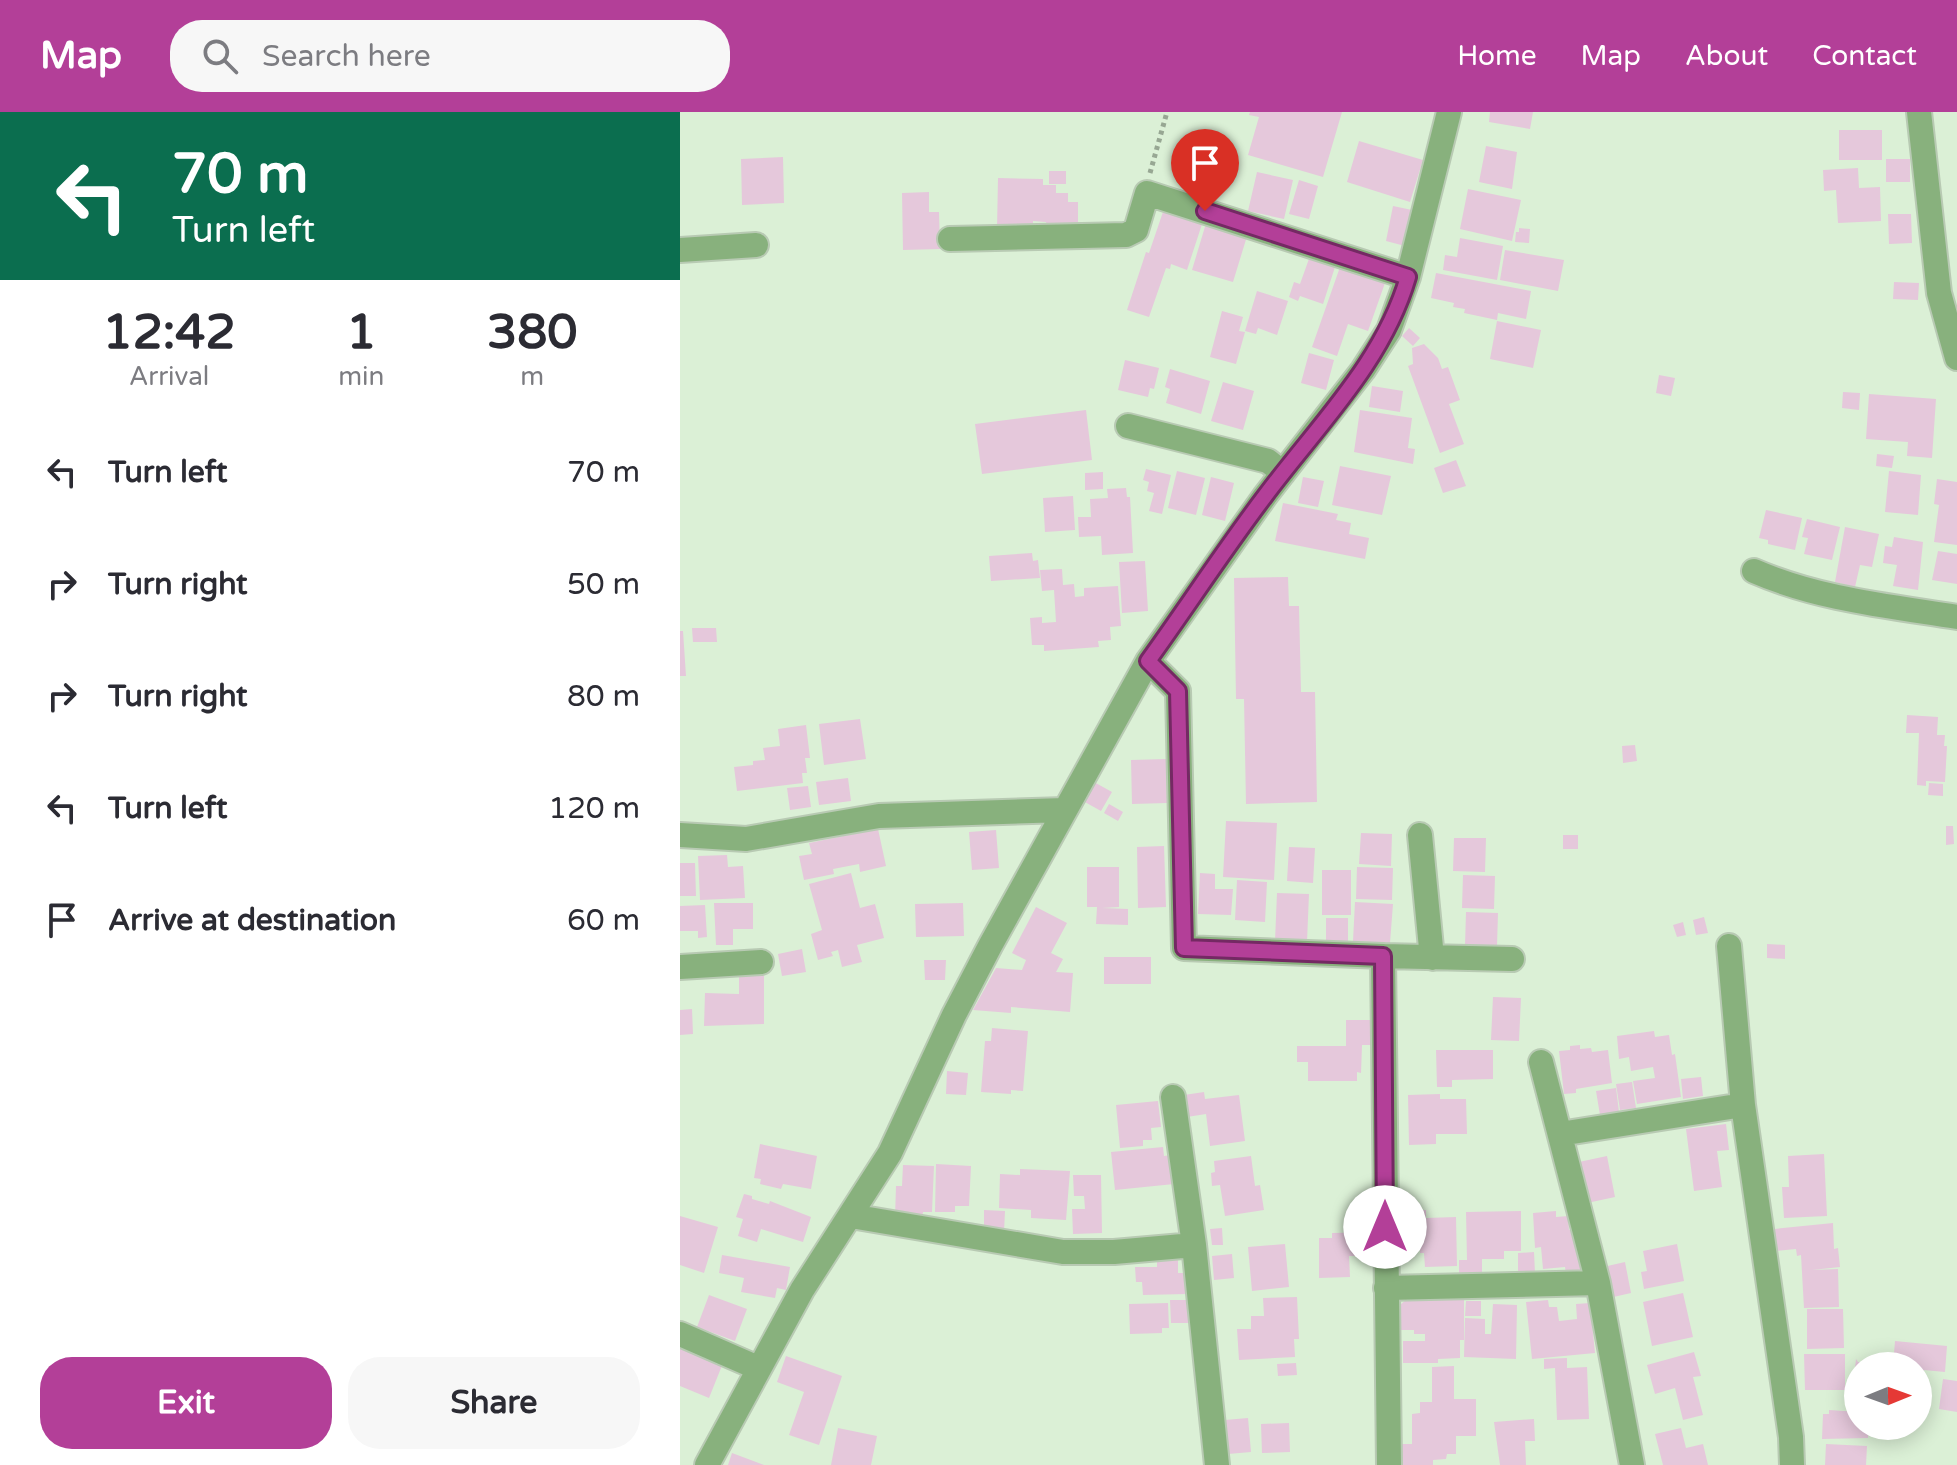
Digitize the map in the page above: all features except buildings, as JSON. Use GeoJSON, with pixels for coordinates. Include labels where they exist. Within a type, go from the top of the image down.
{"type":"FeatureCollection","features":[{"type":"Feature","properties":{"kind":"street"},"geometry":{"type":"LineString","coordinates":[[707,1465],[802,1290],[890,1153],[954,1015],[1148,661],[1283,473],[1377,351],[1400,304],[1449,112]]}},
{"type":"Feature","properties":{"kind":"street"},"geometry":{"type":"LineString","coordinates":[[1919,112],[1939,293],[1957,358]]}},
{"type":"Feature","properties":{"kind":"street"},"geometry":{"type":"LineString","coordinates":[[950,239],[1126,235],[1136,230],[1147,193],[1408,277]]}},
{"type":"Feature","properties":{"kind":"street"},"geometry":{"type":"LineString","coordinates":[[680,250],[756,245]]}},
{"type":"Feature","properties":{"kind":"street"},"geometry":{"type":"LineString","coordinates":[[1128,426],[1268,461],[1283,473]]}},
{"type":"Feature","properties":{"kind":"street"},"geometry":{"type":"LineString","coordinates":[[1754,571],[1818,594],[1957,617]]}},
{"type":"Feature","properties":{"kind":"street"},"geometry":{"type":"LineString","coordinates":[[1148,661],[1178,691],[1184,948],[1512,959]]}},
{"type":"Feature","properties":{"kind":"street"},"geometry":{"type":"LineString","coordinates":[[680,835],[746,839],[879,816],[1065,810]]}},
{"type":"Feature","properties":{"kind":"street"},"geometry":{"type":"LineString","coordinates":[[1420,835],[1432,958]]}},
{"type":"Feature","properties":{"kind":"street"},"geometry":{"type":"LineString","coordinates":[[1729,946],[1743,1105],[1791,1437],[1792,1465]]}},
{"type":"Feature","properties":{"kind":"street"},"geometry":{"type":"LineString","coordinates":[[1383,956],[1389,1465]]}},
{"type":"Feature","properties":{"kind":"street"},"geometry":{"type":"LineString","coordinates":[[680,967],[761,962]]}},
{"type":"Feature","properties":{"kind":"street"},"geometry":{"type":"LineString","coordinates":[[1541,1062],[1598,1283],[1632,1465]]}},
{"type":"Feature","properties":{"kind":"street"},"geometry":{"type":"LineString","coordinates":[[1173,1097],[1194,1245],[1217,1465]]}},
{"type":"Feature","properties":{"kind":"street"},"geometry":{"type":"LineString","coordinates":[[1560,1134],[1743,1105]]}},
{"type":"Feature","properties":{"kind":"street"},"geometry":{"type":"LineString","coordinates":[[851,1216],[1063,1252],[1114,1252],[1194,1245]]}},
{"type":"Feature","properties":{"kind":"street"},"geometry":{"type":"LineString","coordinates":[[1386,1288],[1598,1283]]}},
{"type":"Feature","properties":{"kind":"street"},"geometry":{"type":"LineString","coordinates":[[680,1334],[758,1368]]}},
{"type":"Feature","properties":{"kind":"path"},"geometry":{"type":"LineString","coordinates":[[1147,193],[1167,112]]}},
{"type":"Feature","properties":{"kind":"route"},"geometry":{"type":"LineString","coordinates":[[1205,211],[1408,277],[1400,304],[1377,351],[1265,496],[1148,661],[1178,691],[1184,948],[1383,956],[1385,1227]]}}]}
